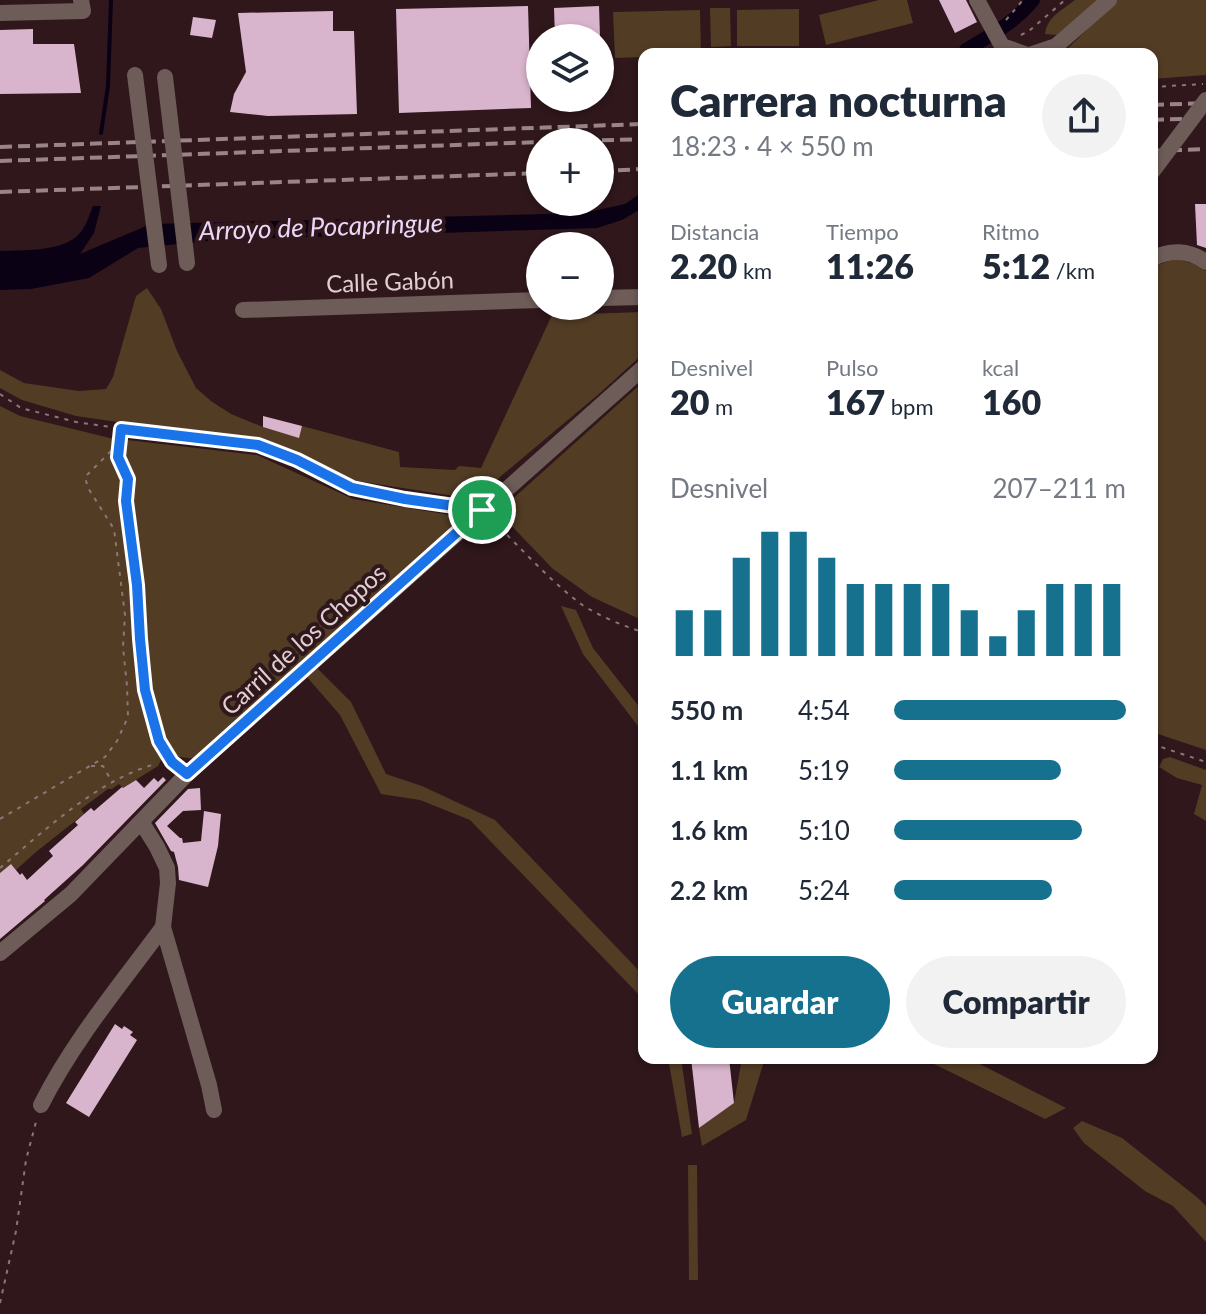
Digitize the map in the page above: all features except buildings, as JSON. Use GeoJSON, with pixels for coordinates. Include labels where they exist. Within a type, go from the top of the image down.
{"type":"FeatureCollection","features":[{"type":"Feature","properties":{"kind":"street"},"geometry":{"type":"LineString","coordinates":[[977,0],[995,35],[1016,48]]}},
{"type":"Feature","properties":{"kind":"street"},"geometry":{"type":"LineString","coordinates":[[1050,48],[1109,0]]}},
{"type":"Feature","properties":{"kind":"street"},"geometry":{"type":"LineString","coordinates":[[0,13],[82,5]]}},
{"type":"Feature","properties":{"kind":"street"},"geometry":{"type":"LineString","coordinates":[[135,75],[159,265]]}},
{"type":"Feature","properties":{"kind":"street"},"geometry":{"type":"LineString","coordinates":[[165,77],[187,263]]}},
{"type":"Feature","properties":{"kind":"street"},"geometry":{"type":"LineString","coordinates":[[1158,164],[1206,100]]}},
{"type":"Feature","properties":{"kind":"street"},"geometry":{"type":"LineString","coordinates":[[1158,256],[1177,251],[1206,262]]}},
{"type":"Feature","properties":{"kind":"street"},"geometry":{"type":"LineString","coordinates":[[614,298],[638,297]]}},
{"type":"Feature","properties":{"kind":"street","name":"Calle Gabón"},"geometry":{"type":"LineString","coordinates":[[243,310],[526,300]]}},
{"type":"Feature","properties":{"kind":"street","name":"Carril de los Chopos"},"geometry":{"type":"LineString","coordinates":[[0,953],[71,894],[187,774],[638,372]]}},
{"type":"Feature","properties":{"kind":"street"},"geometry":{"type":"LineString","coordinates":[[172,762],[187,774]]}},
{"type":"Feature","properties":{"kind":"street"},"geometry":{"type":"LineString","coordinates":[[142,823],[167,868],[163,927],[214,1110]]}},
{"type":"Feature","properties":{"kind":"street"},"geometry":{"type":"LineString","coordinates":[[41,1105],[81,1039],[163,927]]}},
{"type":"Feature","properties":{"kind":"path"},"geometry":{"type":"LineString","coordinates":[[995,35],[1023,0]]}},
{"type":"Feature","properties":{"kind":"path"},"geometry":{"type":"LineString","coordinates":[[995,35],[1029,31],[1065,0]]}},
{"type":"Feature","properties":{"kind":"path"},"geometry":{"type":"LineString","coordinates":[[1158,87],[1206,84]]}},
{"type":"Feature","properties":{"kind":"path"},"geometry":{"type":"LineString","coordinates":[[0,394],[21,408],[76,422],[258,445],[297,460],[352,488],[482,510],[582,605],[638,630]]}},
{"type":"Feature","properties":{"kind":"path"},"geometry":{"type":"LineString","coordinates":[[0,868],[112,783],[143,767],[172,762],[155,730],[145,690],[137,585],[126,501],[128,479],[118,457],[121,429]]}},
{"type":"Feature","properties":{"kind":"path"},"geometry":{"type":"LineString","coordinates":[[0,819],[105,757],[117,741],[128,717],[123,647],[125,615],[114,529],[88,488],[85,477],[118,443]]}},
{"type":"Feature","properties":{"kind":"path"},"geometry":{"type":"LineString","coordinates":[[1158,746],[1206,762]]}},
{"type":"Feature","properties":{"kind":"path"},"geometry":{"type":"LineString","coordinates":[[89,766],[103,766],[112,783]]}},
{"type":"Feature","properties":{"kind":"path"},"geometry":{"type":"LineString","coordinates":[[0,1303],[16,1231],[26,1160],[41,1105]]}},
{"type":"Feature","properties":{"kind":"shaded area"},"geometry":{"type":"Polygon","coordinates":[[[879,0],[907,0],[913,23],[826,45],[819,15],[879,0]]]}},
{"type":"Feature","properties":{"kind":"shaded area"},"geometry":{"type":"Polygon","coordinates":[[[1075,0],[1098,0],[1057,35],[1045,34],[1052,18],[1075,0]]]}},
{"type":"Feature","properties":{"kind":"shaded area"},"geometry":{"type":"Polygon","coordinates":[[[1117,0],[1206,0],[1206,75],[1158,79],[1158,48],[1068,48],[1117,0]]]}},
{"type":"Feature","properties":{"kind":"shaded area"},"geometry":{"type":"Polygon","coordinates":[[[710,8],[730,8],[731,46],[711,47],[710,8]]]}},
{"type":"Feature","properties":{"kind":"shaded area"},"geometry":{"type":"Polygon","coordinates":[[[799,9],[799,46],[737,46],[737,10],[799,9]]]}},
{"type":"Feature","properties":{"kind":"shaded area"},"geometry":{"type":"Polygon","coordinates":[[[700,10],[701,48],[638,48],[638,57],[615,58],[613,12],[700,10]]]}},
{"type":"Feature","properties":{"kind":"shaded area"},"geometry":{"type":"Polygon","coordinates":[[[1175,258],[1206,271],[1206,750],[1158,734],[1158,265],[1175,258]]]}},
{"type":"Feature","properties":{"kind":"shaded area"},"geometry":{"type":"Polygon","coordinates":[[[147,288],[161,309],[196,388],[231,414],[298,437],[302,426],[399,452],[400,467],[481,468],[550,320],[614,320],[614,313],[638,312],[638,358],[501,476],[480,500],[351,480],[299,453],[258,439],[76,416],[22,400],[0,388],[0,370],[24,383],[79,391],[106,389],[113,377],[136,296],[147,288]]]}},
{"type":"Feature","properties":{"kind":"shaded area"},"geometry":{"type":"Polygon","coordinates":[[[638,386],[638,618],[592,597],[553,569],[498,512],[638,386]]]}},
{"type":"Feature","properties":{"kind":"shaded area"},"geometry":{"type":"Polygon","coordinates":[[[0,406],[20,416],[110,438],[257,455],[353,499],[462,517],[195,759],[174,756],[161,760],[158,766],[123,788],[119,784],[108,789],[81,809],[84,814],[16,870],[11,864],[0,873],[0,406]]]}},
{"type":"Feature","properties":{"kind":"shaded area"},"geometry":{"type":"Polygon","coordinates":[[[561,606],[576,610],[593,648],[638,705],[638,726],[583,654],[561,606]]]}},
{"type":"Feature","properties":{"kind":"shaded area"},"geometry":{"type":"Polygon","coordinates":[[[316,667],[351,702],[386,774],[422,786],[495,820],[638,970],[638,994],[470,820],[420,800],[381,794],[340,715],[306,676],[316,667]]]}},
{"type":"Feature","properties":{"kind":"shaded area"},"geometry":{"type":"Polygon","coordinates":[[[1170,757],[1206,770],[1206,821],[1194,814],[1202,785],[1177,778],[1159,767],[1163,759],[1170,757]]]}},
{"type":"Feature","properties":{"kind":"shaded area"},"geometry":{"type":"Polygon","coordinates":[[[669,1064],[682,1064],[692,1134],[682,1137],[669,1064]]]}},
{"type":"Feature","properties":{"kind":"shaded area"},"geometry":{"type":"Polygon","coordinates":[[[741,1064],[763,1064],[746,1120],[702,1146],[699,1128],[734,1103],[741,1064]]]}},
{"type":"Feature","properties":{"kind":"shaded area"},"geometry":{"type":"Polygon","coordinates":[[[934,1064],[980,1064],[1066,1108],[1045,1119],[934,1064]]]}},
{"type":"Feature","properties":{"kind":"shaded area"},"geometry":{"type":"Polygon","coordinates":[[[1082,1121],[1122,1138],[1198,1198],[1206,1206],[1206,1242],[1173,1206],[1145,1191],[1084,1143],[1073,1128],[1082,1121]]]}},
{"type":"Feature","properties":{"kind":"shaded area"},"geometry":{"type":"Polygon","coordinates":[[[688,1165],[697,1165],[698,1280],[689,1280],[688,1165]]]}},
{"type":"Feature","properties":{"kind":"water"},"geometry":{"type":"Polygon","coordinates":[[[638,195],[638,211],[622,220],[597,228],[218,240],[138,248],[89,278],[31,289],[0,290],[0,251],[42,249],[72,240],[84,228],[93,206],[101,206],[94,233],[80,254],[151,224],[526,214],[614,216],[614,206],[625,204],[638,195]]]}},
{"type":"Feature","properties":{"kind":"waterway"},"geometry":{"type":"LineString","coordinates":[[101,133],[108,86],[111,0]]}},
{"type":"Feature","properties":{"kind":"waterway","name":"Arroyo de Pocapringue"},"geometry":{"type":"LineString","coordinates":[[969,48],[1010,22],[1033,0]]}},
{"type":"Feature","properties":{"kind":"railway"},"geometry":{"type":"LineString","coordinates":[[1158,105],[1206,103]]}},
{"type":"Feature","properties":{"kind":"railway"},"geometry":{"type":"LineString","coordinates":[[1158,120],[1206,118]]}},
{"type":"Feature","properties":{"kind":"railway"},"geometry":{"type":"LineString","coordinates":[[0,147],[638,124]]}},
{"type":"Feature","properties":{"kind":"railway"},"geometry":{"type":"LineString","coordinates":[[614,140],[638,139]]}},
{"type":"Feature","properties":{"kind":"railway"},"geometry":{"type":"LineString","coordinates":[[0,161],[526,142]]}},
{"type":"Feature","properties":{"kind":"railway"},"geometry":{"type":"LineString","coordinates":[[1158,151],[1206,149]]}},
{"type":"Feature","properties":{"kind":"railway"},"geometry":{"type":"LineString","coordinates":[[614,170],[638,169]]}},
{"type":"Feature","properties":{"kind":"railway"},"geometry":{"type":"LineString","coordinates":[[0,192],[526,173]]}},
{"type":"Feature","properties":{"kind":"route"},"geometry":{"type":"LineString","coordinates":[[121,429],[258,445],[297,460],[352,488],[482,510],[187,774],[172,762],[159,741],[145,690],[137,585],[126,501],[128,479],[118,457],[121,429]]}}]}
